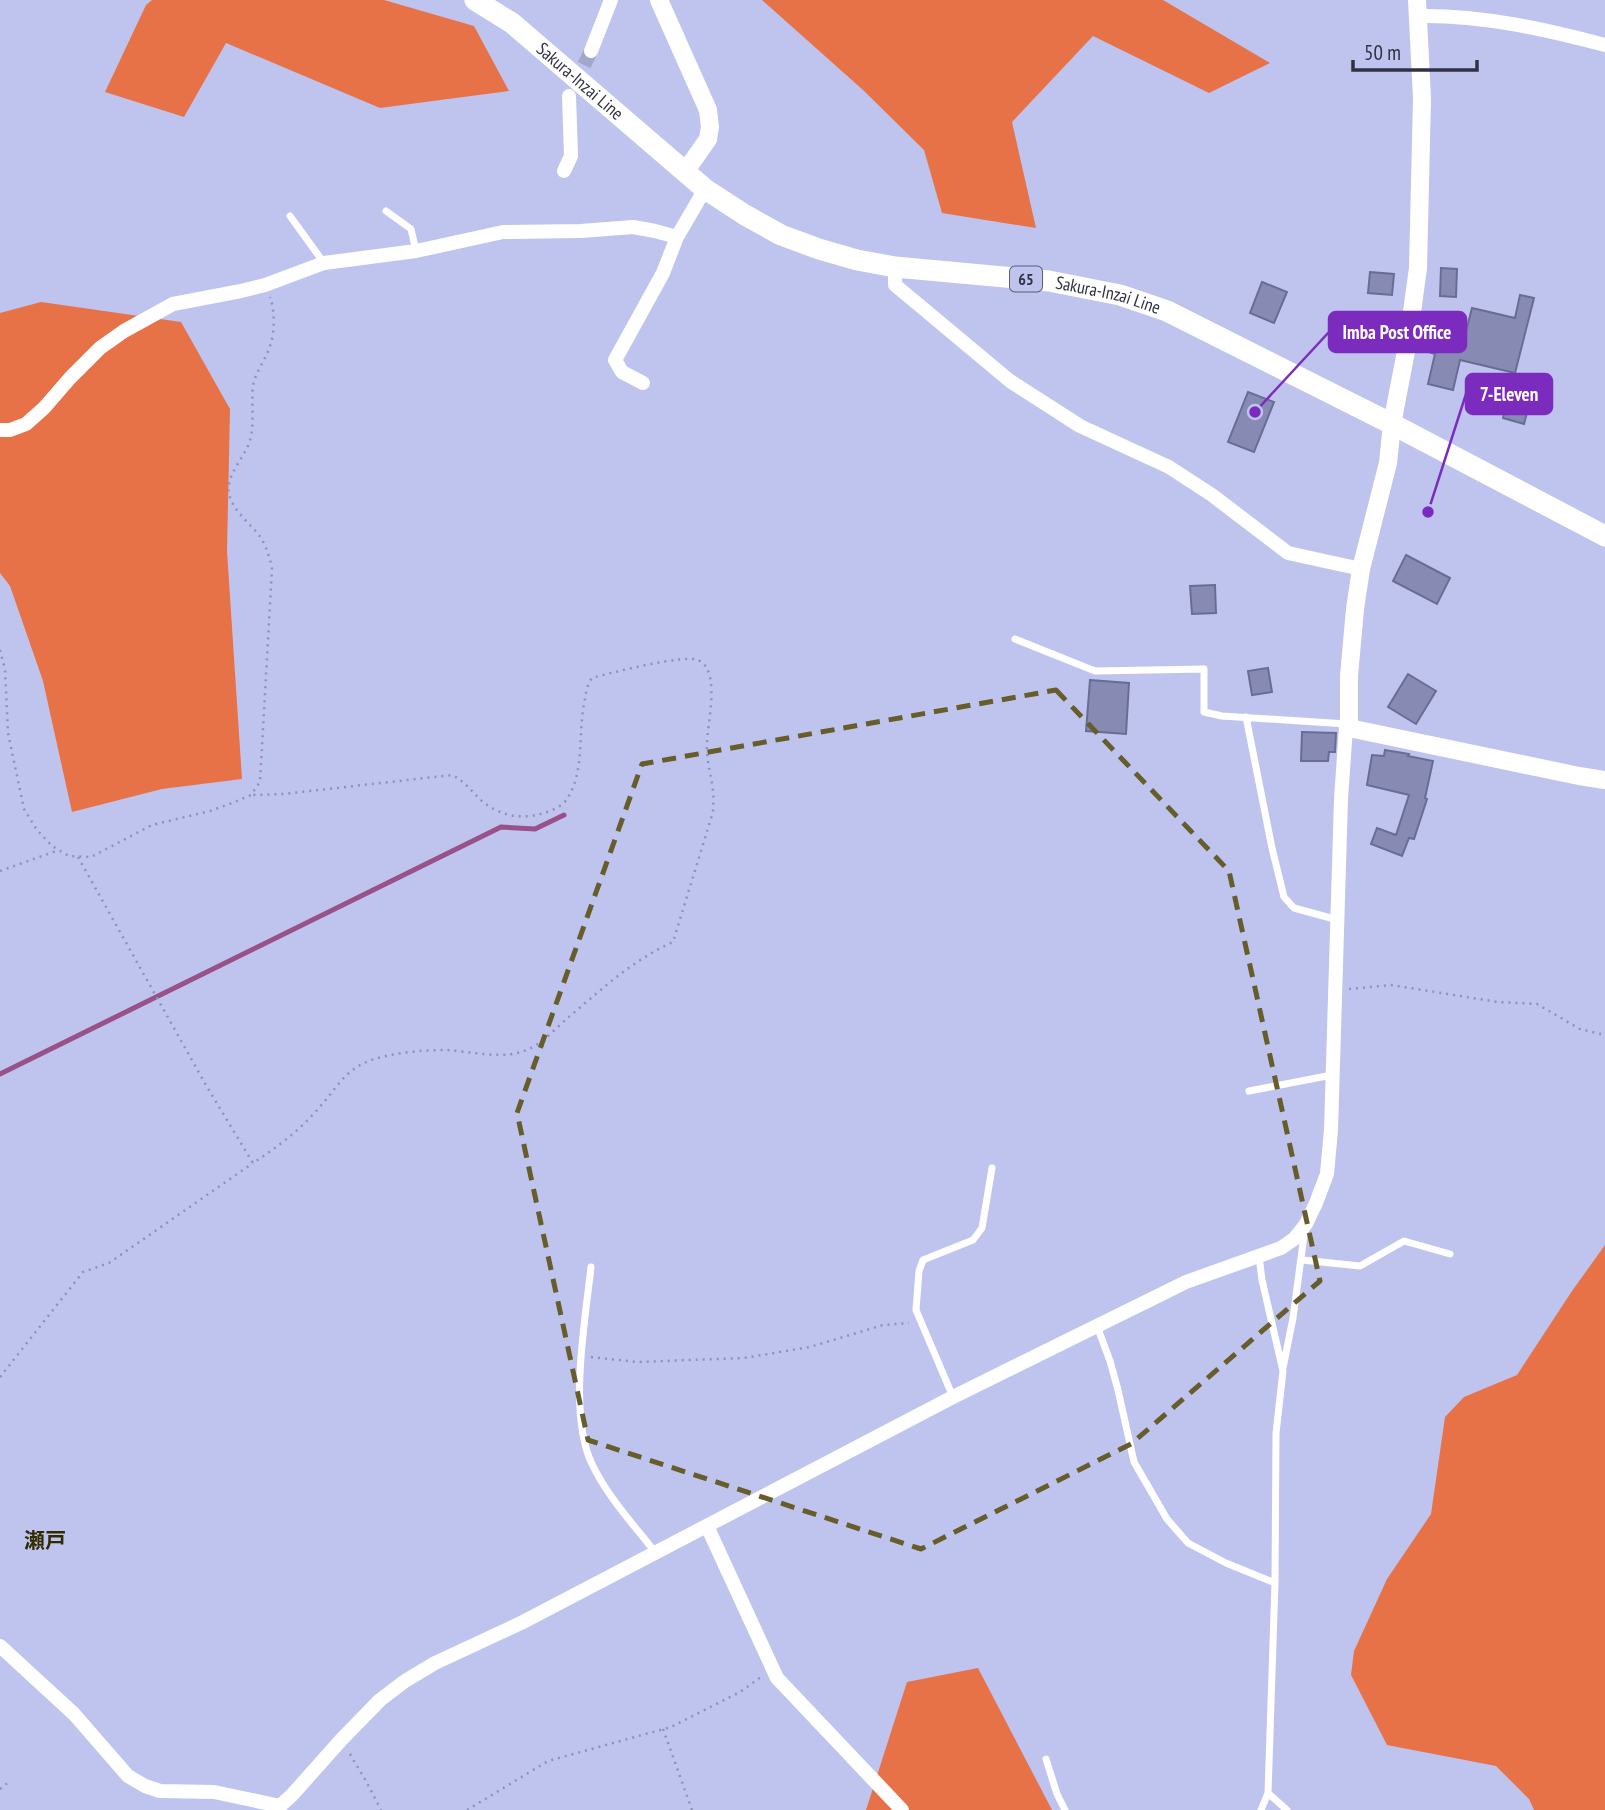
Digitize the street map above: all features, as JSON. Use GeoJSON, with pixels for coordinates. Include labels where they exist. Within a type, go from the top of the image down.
{"type":"FeatureCollection","features":[{"type":"Feature","properties":{"kind":"main road","name":"Sakura-Inzai Line"},"geometry":{"type":"LineString","coordinates":[[475,0],[512,23],[705,189],[781,235],[857,260],[895,267],[1049,281],[1120,295],[1167,311],[1392,424],[1605,536]]}},
{"type":"Feature","properties":{"kind":"street"},"geometry":{"type":"LineString","coordinates":[[591,51],[611,0]]}},
{"type":"Feature","properties":{"kind":"street"},"geometry":{"type":"LineString","coordinates":[[659,0],[708,110],[708,139],[685,172]]}},
{"type":"Feature","properties":{"kind":"street"},"geometry":{"type":"LineString","coordinates":[[0,1646],[74,1714],[128,1776],[145,1786],[160,1791],[214,1792],[280,1808],[380,1700],[435,1663],[521,1623],[953,1397],[1186,1282],[1281,1248],[1294,1239],[1306,1224],[1327,1174],[1339,920],[1341,799],[1346,727],[1349,726],[1349,676],[1355,609],[1360,569],[1388,463],[1418,268],[1422,98],[1418,8],[1452,16],[1538,28],[1605,45]]}},
{"type":"Feature","properties":{"kind":"street"},"geometry":{"type":"LineString","coordinates":[[564,171],[571,156],[569,96]]}},
{"type":"Feature","properties":{"kind":"street"},"geometry":{"type":"LineString","coordinates":[[643,383],[622,372],[615,360],[663,273],[677,237],[705,189]]}},
{"type":"Feature","properties":{"kind":"street"},"geometry":{"type":"LineString","coordinates":[[0,429],[10,430],[26,425],[100,348],[154,313],[187,300],[265,285],[324,263],[415,251],[503,232],[633,227],[677,237]]}},
{"type":"Feature","properties":{"kind":"street"},"geometry":{"type":"LineString","coordinates":[[895,267],[895,285],[1010,381],[1080,426],[1169,467],[1212,495],[1288,554],[1360,569]]}},
{"type":"Feature","properties":{"kind":"street"},"geometry":{"type":"LineString","coordinates":[[1349,726],[1605,780]]}},
{"type":"Feature","properties":{"kind":"street"},"geometry":{"type":"LineString","coordinates":[[708,1526],[777,1678],[902,1810]]}},
{"type":"Feature","properties":{"kind":"lane"},"geometry":{"type":"LineString","coordinates":[[386,211],[411,229],[415,251]]}},
{"type":"Feature","properties":{"kind":"lane"},"geometry":{"type":"LineString","coordinates":[[290,216],[324,263]]}},
{"type":"Feature","properties":{"kind":"lane"},"geometry":{"type":"LineString","coordinates":[[1016,639],[1095,671],[1204,669],[1204,712],[1222,716],[1349,726]]}},
{"type":"Feature","properties":{"kind":"lane"},"geometry":{"type":"LineString","coordinates":[[1246,717],[1283,897],[1294,908],[1339,920]]}},
{"type":"Feature","properties":{"kind":"lane"},"geometry":{"type":"LineString","coordinates":[[1249,1091],[1332,1075]]}},
{"type":"Feature","properties":{"kind":"lane"},"geometry":{"type":"LineString","coordinates":[[953,1397],[916,1310],[919,1271],[923,1260],[973,1240],[982,1228],[992,1168]]}},
{"type":"Feature","properties":{"kind":"lane"},"geometry":{"type":"LineString","coordinates":[[1261,1810],[1268,1793],[1275,1583],[1276,1433],[1306,1224]]}},
{"type":"Feature","properties":{"kind":"lane"},"geometry":{"type":"LineString","coordinates":[[1302,1260],[1360,1266],[1404,1241],[1450,1254]]}},
{"type":"Feature","properties":{"kind":"lane"},"geometry":{"type":"LineString","coordinates":[[1259,1255],[1262,1280],[1283,1371]]}},
{"type":"Feature","properties":{"kind":"lane"},"geometry":{"type":"LineString","coordinates":[[591,1267],[581,1356],[580,1406],[584,1441],[592,1465],[615,1502],[654,1552]]}},
{"type":"Feature","properties":{"kind":"lane"},"geometry":{"type":"LineString","coordinates":[[1097,1326],[1118,1390],[1133,1462],[1167,1519],[1188,1543],[1226,1563],[1275,1583]]}},
{"type":"Feature","properties":{"kind":"lane"},"geometry":{"type":"LineString","coordinates":[[1046,1759],[1065,1810]]}},
{"type":"Feature","properties":{"kind":"lane"},"geometry":{"type":"LineString","coordinates":[[1268,1793],[1287,1810]]}},
{"type":"Feature","properties":{"kind":"path"},"geometry":{"type":"LineString","coordinates":[[251,795],[260,782],[272,569],[261,539],[233,505],[229,482],[251,438],[253,385],[271,344],[272,303],[265,285]]}},
{"type":"Feature","properties":{"kind":"path"},"geometry":{"type":"LineString","coordinates":[[0,650],[5,669],[8,733],[24,809],[37,830],[52,846],[78,858],[90,857],[152,825],[210,811],[251,795],[283,794],[452,775],[462,780],[478,799],[496,811],[512,816],[534,816],[550,812],[566,801],[576,778],[582,712],[588,683],[592,678],[678,659],[697,659],[705,665],[709,673],[711,715],[707,760],[713,793],[713,812],[673,942],[631,965],[540,1042],[518,1053],[431,1050],[381,1057],[364,1063],[341,1079],[319,1108],[293,1134],[109,1263],[83,1272],[0,1377]]}},
{"type":"Feature","properties":{"kind":"path"},"geometry":{"type":"LineString","coordinates":[[0,871],[59,850]]}},
{"type":"Feature","properties":{"kind":"path"},"geometry":{"type":"LineString","coordinates":[[78,858],[253,1163]]}},
{"type":"Feature","properties":{"kind":"path"},"geometry":{"type":"LineString","coordinates":[[1335,991],[1391,985],[1498,1002],[1537,1004],[1580,1030],[1605,1035]]}},
{"type":"Feature","properties":{"kind":"path"},"geometry":{"type":"LineString","coordinates":[[581,1356],[638,1362],[744,1358],[810,1348],[883,1325],[922,1322]]}},
{"type":"Feature","properties":{"kind":"path"},"geometry":{"type":"LineString","coordinates":[[467,1810],[548,1761],[671,1727],[740,1692],[773,1669]]}},
{"type":"Feature","properties":{"kind":"path"},"geometry":{"type":"LineString","coordinates":[[663,1729],[692,1810]]}},
{"type":"Feature","properties":{"kind":"path"},"geometry":{"type":"LineString","coordinates":[[341,1740],[381,1810]]}},
{"type":"Feature","properties":{"kind":"path"},"geometry":{"type":"LineString","coordinates":[[0,1789],[10,1781]]}},
{"type":"Feature","properties":{"kind":"highlighted area"},"geometry":{"type":"Polygon","coordinates":[[[1056,690],[1229,871],[1320,1281],[1131,1444],[921,1549],[588,1440],[517,1113],[642,764],[1056,690]]]}},
{"type":"Feature","properties":{"kind":"shaded area"},"geometry":{"type":"Polygon","coordinates":[[[152,0],[384,0],[474,26],[509,91],[380,108],[226,43],[184,117],[105,92],[146,5],[152,0]]]}},
{"type":"Feature","properties":{"kind":"shaded area"},"geometry":{"type":"Polygon","coordinates":[[[762,0],[1163,0],[1270,63],[1209,93],[1093,36],[1012,122],[1036,228],[942,213],[924,150],[863,90],[762,0]]]}},
{"type":"Feature","properties":{"kind":"shaded area"},"geometry":{"type":"Polygon","coordinates":[[[41,302],[181,322],[230,409],[227,551],[242,779],[162,789],[72,812],[43,681],[10,586],[0,573],[0,313],[41,302]]]}},
{"type":"Feature","properties":{"kind":"shaded area"},"geometry":{"type":"Polygon","coordinates":[[[1605,1245],[1605,1810],[1534,1810],[1529,1799],[1496,1766],[1387,1745],[1351,1675],[1354,1651],[1387,1579],[1431,1514],[1445,1417],[1464,1397],[1517,1375],[1605,1245]]]}},
{"type":"Feature","properties":{"kind":"shaded area"},"geometry":{"type":"Polygon","coordinates":[[[978,1668],[1052,1810],[866,1810],[907,1682],[978,1668]]]}},
{"type":"Feature","properties":{"kind":"building"},"geometry":{"type":"Polygon","coordinates":[[[1441,268],[1457,269],[1456,297],[1440,296],[1441,268]]]}},
{"type":"Feature","properties":{"kind":"building"},"geometry":{"type":"Polygon","coordinates":[[[1370,272],[1394,274],[1392,295],[1368,293],[1370,272]]]}},
{"type":"Feature","properties":{"kind":"building"},"geometry":{"type":"Polygon","coordinates":[[[1262,282],[1287,292],[1274,323],[1250,313],[1262,282]]]}},
{"type":"Feature","properties":{"kind":"building"},"geometry":{"type":"Polygon","coordinates":[[[1520,295],[1534,298],[1515,373],[1460,360],[1453,390],[1428,384],[1435,354],[1429,352],[1435,328],[1465,335],[1472,308],[1515,318],[1520,295]]]}},
{"type":"Feature","properties":{"kind":"building"},"geometry":{"type":"Polygon","coordinates":[[[1510,389],[1532,394],[1524,424],[1503,418],[1510,389]]]}},
{"type":"Feature","properties":{"kind":"building"},"geometry":{"type":"Polygon","coordinates":[[[1248,392],[1274,402],[1254,452],[1228,442],[1248,392]]]}},
{"type":"Feature","properties":{"kind":"building"},"geometry":{"type":"Polygon","coordinates":[[[1406,555],[1450,578],[1437,604],[1393,581],[1406,555]]]}},
{"type":"Feature","properties":{"kind":"building"},"geometry":{"type":"Polygon","coordinates":[[[1215,585],[1216,613],[1192,614],[1190,586],[1215,585]]]}},
{"type":"Feature","properties":{"kind":"building"},"geometry":{"type":"Polygon","coordinates":[[[1268,668],[1272,692],[1252,695],[1248,671],[1268,668]]]}},
{"type":"Feature","properties":{"kind":"building"},"geometry":{"type":"Polygon","coordinates":[[[1408,674],[1436,691],[1416,724],[1388,707],[1408,674]]]}},
{"type":"Feature","properties":{"kind":"building"},"geometry":{"type":"Polygon","coordinates":[[[1090,680],[1129,683],[1126,734],[1086,731],[1090,680]]]}},
{"type":"Feature","properties":{"kind":"building"},"geometry":{"type":"Polygon","coordinates":[[[1302,732],[1336,733],[1335,752],[1329,752],[1328,761],[1301,761],[1302,732]]]}},
{"type":"Feature","properties":{"kind":"building"},"geometry":{"type":"Polygon","coordinates":[[[1385,750],[1433,761],[1425,798],[1427,799],[1414,839],[1409,838],[1402,856],[1371,844],[1377,828],[1396,835],[1409,795],[1367,785],[1372,755],[1384,756],[1385,750]]]}},
{"type":"Feature","properties":{"kind":"waterway"},"geometry":{"type":"LineString","coordinates":[[0,1074],[501,827],[535,829],[564,815]]}},
{"type":"Feature","properties":{"kind":"tunnel"},"geometry":{"type":"LineString","coordinates":[[575,84],[591,51]]}},
{"type":"Feature","properties":{"kind":"place","name":"Imba Post Office"},"geometry":{"type":"Point","coordinates":[1255,412]}},
{"type":"Feature","properties":{"kind":"place","name":"7-Eleven"},"geometry":{"type":"Point","coordinates":[1428,512]}},
{"type":"Feature","properties":{"kind":"district","name":"瀬戸"},"geometry":{"type":"Point","coordinates":[45,1541]}}]}
